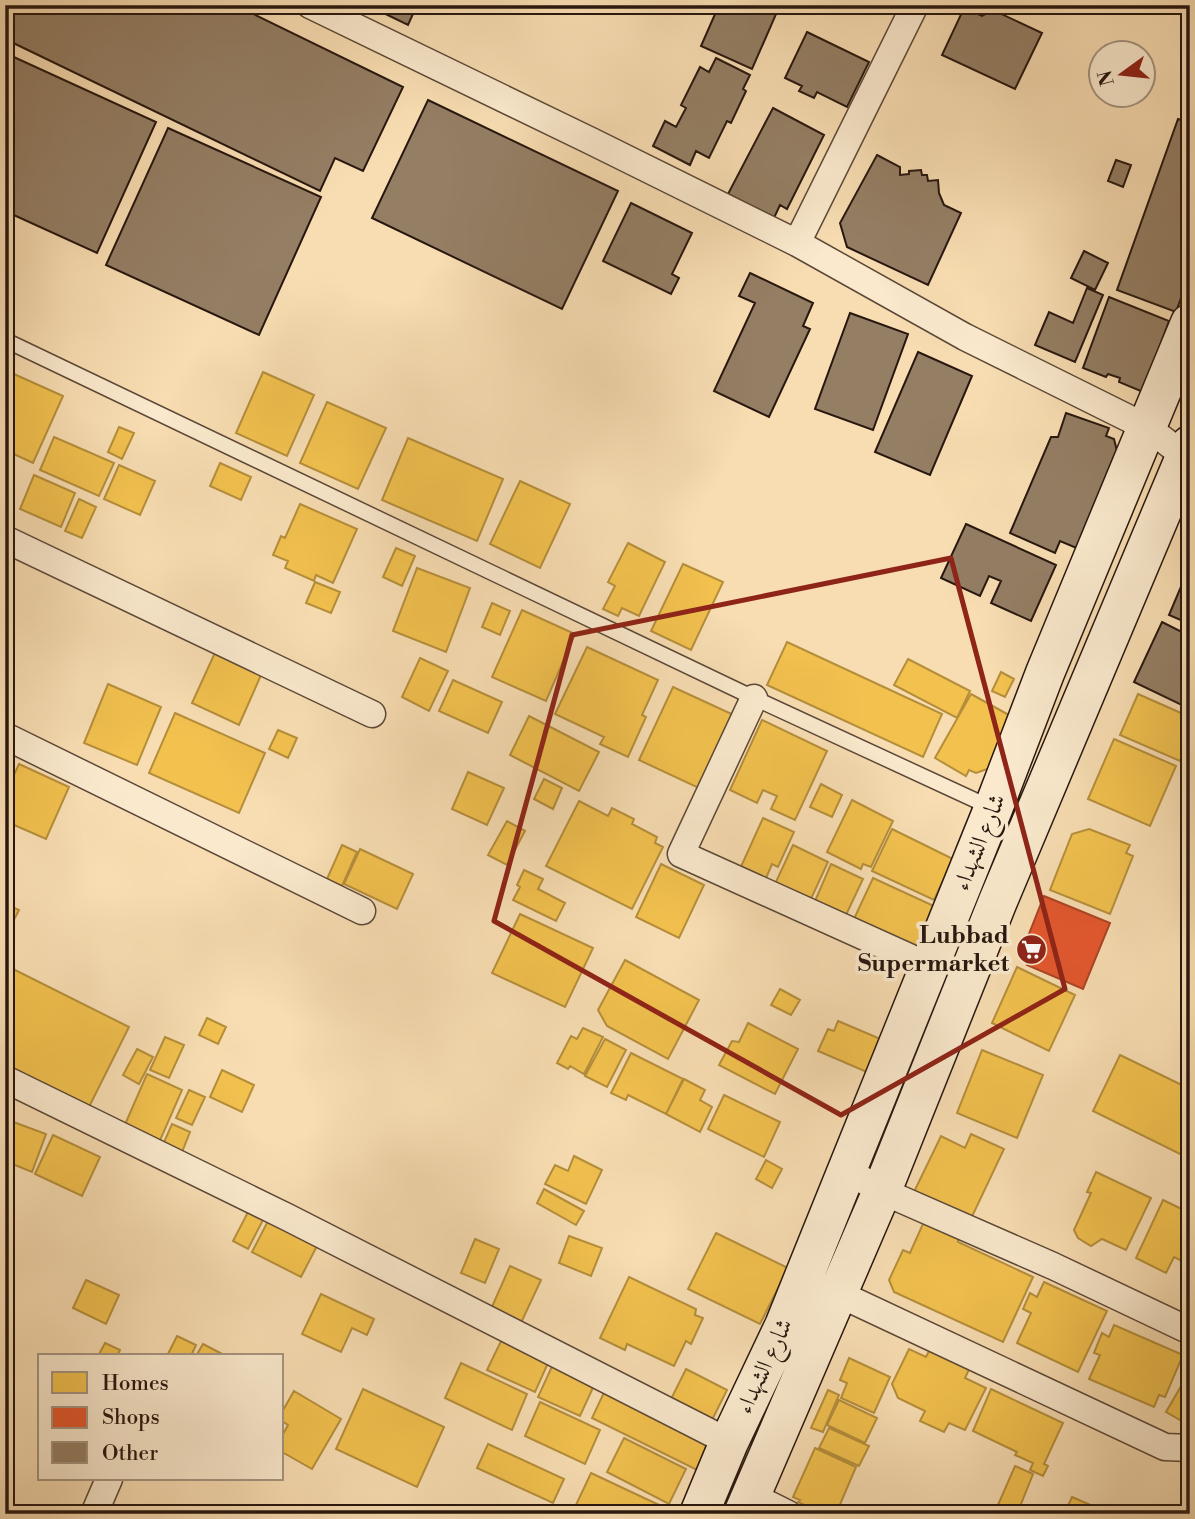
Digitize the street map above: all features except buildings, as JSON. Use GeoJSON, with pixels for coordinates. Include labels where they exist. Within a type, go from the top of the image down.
{"type":"FeatureCollection","features":[{"type":"Feature","properties":{"kind":"main road","name":"شارع الشهداء"},"geometry":{"type":"LineString","coordinates":[[699,1514],[729,1442],[784,1325],[1045,673],[1190,323]]}},
{"type":"Feature","properties":{"kind":"main road","name":"شارع الشهداء"},"geometry":{"type":"LineString","coordinates":[[746,1505],[882,1191],[998,901],[1188,454]]}},
{"type":"Feature","properties":{"kind":"street"},"geometry":{"type":"LineString","coordinates":[[310,5],[796,243],[965,337],[1148,428],[1188,454]]}},
{"type":"Feature","properties":{"kind":"street"},"geometry":{"type":"LineString","coordinates":[[796,243],[915,5]]}},
{"type":"Feature","properties":{"kind":"street"},"geometry":{"type":"LineString","coordinates":[[5,539],[372,715]]}},
{"type":"Feature","properties":{"kind":"street"},"geometry":{"type":"LineString","coordinates":[[754,698],[681,854],[929,966]]}},
{"type":"Feature","properties":{"kind":"street"},"geometry":{"type":"LineString","coordinates":[[5,736],[362,911]]}},
{"type":"Feature","properties":{"kind":"street"},"geometry":{"type":"LineString","coordinates":[[5,1079],[299,1223],[729,1442]]}},
{"type":"Feature","properties":{"kind":"street"},"geometry":{"type":"LineString","coordinates":[[846,1170],[882,1191],[1053,1266],[1190,1331]]}},
{"type":"Feature","properties":{"kind":"street"},"geometry":{"type":"LineString","coordinates":[[837,1293],[1165,1447],[1190,1448]]}},
{"type":"Feature","properties":{"kind":"street"},"geometry":{"type":"LineString","coordinates":[[94,1514],[109,1480]]}},
{"type":"Feature","properties":{"kind":"street"},"geometry":{"type":"LineString","coordinates":[[746,1505],[788,1514]]}},
{"type":"Feature","properties":{"kind":"lane"},"geometry":{"type":"LineString","coordinates":[[5,340],[754,698],[993,808]]}},
{"type":"Feature","properties":{"kind":"highlighted area"},"geometry":{"type":"Polygon","coordinates":[[[951,558],[1065,989],[841,1115],[494,921],[572,635],[951,558]]]}},
{"type":"Feature","properties":{"kind":"place","name":"Lubbad Supermarket"},"geometry":{"type":"Point","coordinates":[1032,949]}}]}
